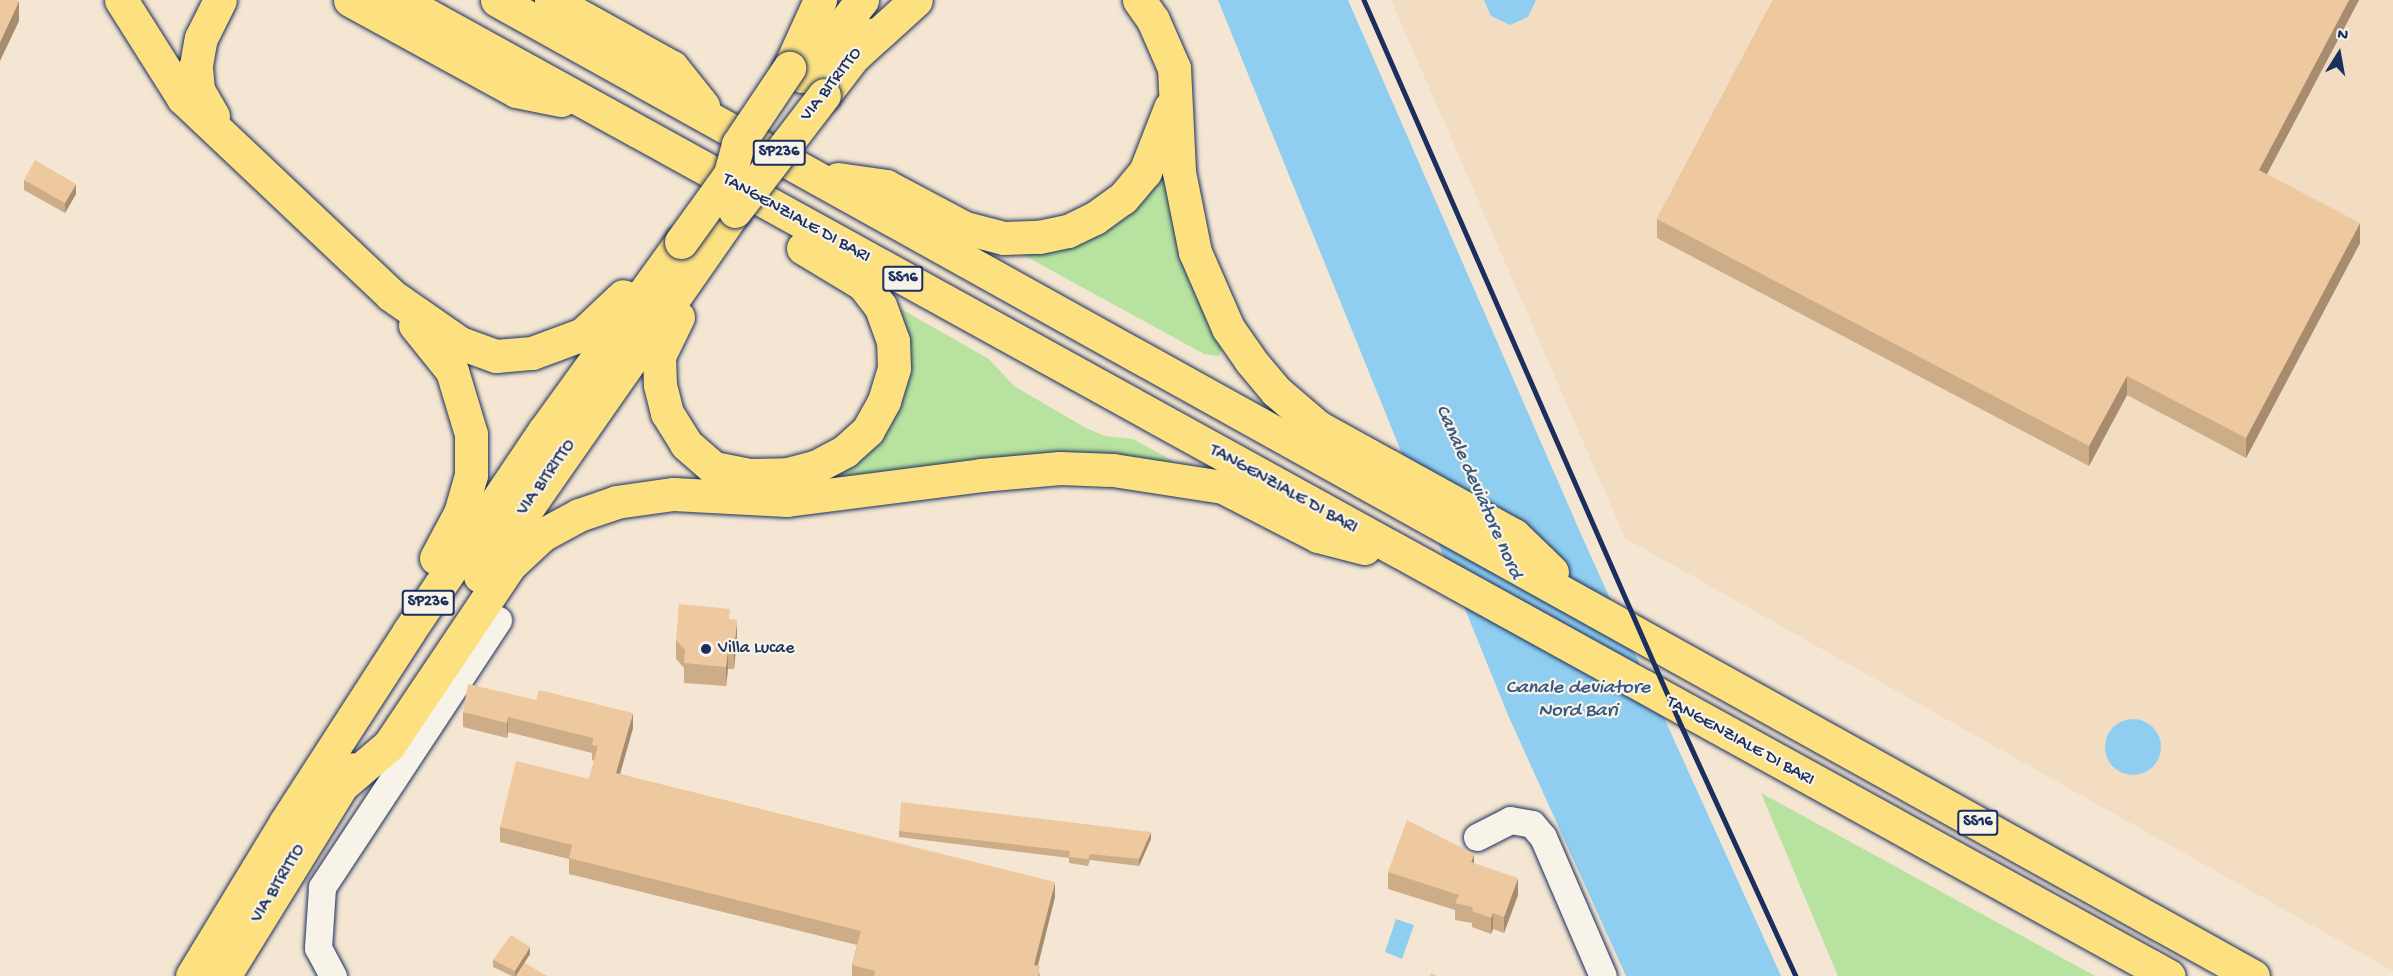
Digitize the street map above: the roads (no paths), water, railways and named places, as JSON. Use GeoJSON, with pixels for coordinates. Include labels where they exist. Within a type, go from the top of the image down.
{"type":"FeatureCollection","features":[{"type":"Feature","properties":{"kind":"main road"},"geometry":{"type":"LineString","coordinates":[[122,0],[183,98],[391,296],[452,371],[471,434],[471,475],[460,513],[443,548],[338,704],[300,824],[289,892],[248,976]]}},
{"type":"Feature","properties":{"kind":"main road"},"geometry":{"type":"LineString","coordinates":[[220,0],[201,38],[196,65],[198,90],[224,136]]}},
{"type":"Feature","properties":{"kind":"main road"},"geometry":{"type":"LineString","coordinates":[[351,0],[516,91],[592,106]]}},
{"type":"Feature","properties":{"kind":"main road","name":"TANGENZIALE DI BARI"},"geometry":{"type":"LineString","coordinates":[[400,0],[592,106],[736,204],[1405,558],[2169,976]]}},
{"type":"Feature","properties":{"kind":"main road","name":"SS16"},"geometry":{"type":"LineString","coordinates":[[497,0],[820,177],[1400,487],[1514,535],[1581,601],[2253,976]]}},
{"type":"Feature","properties":{"kind":"main road"},"geometry":{"type":"LineString","coordinates":[[551,0],[672,67],[714,119]]}},
{"type":"Feature","properties":{"kind":"main road"},"geometry":{"type":"LineString","coordinates":[[805,80],[820,0]]}},
{"type":"Feature","properties":{"kind":"main road","name":"VIA BITRITTO"},"geometry":{"type":"LineString","coordinates":[[192,976],[300,824],[544,432],[692,249],[736,204],[805,80],[862,0]]}},
{"type":"Feature","properties":{"kind":"main road","name":"VIA BITRITTO"},"geometry":{"type":"LineString","coordinates":[[736,204],[730,174],[738,144],[805,80],[852,58],[898,0]]}},
{"type":"Feature","properties":{"kind":"main road"},"geometry":{"type":"LineString","coordinates":[[852,58],[916,0]]}},
{"type":"Feature","properties":{"kind":"main road"},"geometry":{"type":"LineString","coordinates":[[1139,0],[1153,20],[1174,68],[1172,100],[1185,210],[1196,252],[1228,328],[1276,391],[1318,427],[1400,487]]}},
{"type":"Feature","properties":{"kind":"main road"},"geometry":{"type":"LineString","coordinates":[[820,177],[886,186],[965,228],[1004,238],[1039,237],[1086,222],[1123,198],[1145,172],[1172,100]]}},
{"type":"Feature","properties":{"kind":"main road"},"geometry":{"type":"LineString","coordinates":[[391,296],[460,343],[496,356],[532,353],[583,334],[619,302],[665,233],[736,204]]}},
{"type":"Feature","properties":{"kind":"main road"},"geometry":{"type":"LineString","coordinates":[[736,204],[788,240],[863,284],[880,306],[893,341],[894,368],[884,401],[868,430],[836,456],[788,474],[749,475],[714,468],[686,444],[667,413],[660,385],[659,356],[669,329],[716,265],[736,204]]}},
{"type":"Feature","properties":{"kind":"main road","name":"VIA BITRITTO"},"geometry":{"type":"LineString","coordinates":[[224,976],[300,824],[341,786],[692,249]]}},
{"type":"Feature","properties":{"kind":"main road"},"geometry":{"type":"LineString","coordinates":[[341,786],[389,745],[510,565],[543,535],[579,515],[616,502],[673,494],[788,500],[981,475],[1060,468],[1113,470],[1164,475],[1223,487],[1318,536],[1405,558]]}},
{"type":"Feature","properties":{"kind":"street"},"geometry":{"type":"LineString","coordinates":[[333,976],[318,948],[321,887],[498,620]]}},
{"type":"Feature","properties":{"kind":"street"},"geometry":{"type":"LineString","coordinates":[[1477,837],[1510,820],[1532,824],[1543,837],[1603,976]]}},
{"type":"Feature","properties":{"kind":"water","name":"Canale deviatore Nord Bari"},"geometry":{"type":"Polygon","coordinates":[[[1218,0],[1348,0],[1584,541],[1781,976],[1626,976],[1508,715],[1218,0]]]}},
{"type":"Feature","properties":{"kind":"water"},"geometry":{"type":"Polygon","coordinates":[[[1484,0],[1536,0],[1528,17],[1510,25],[1491,16],[1484,0]]]}},
{"type":"Feature","properties":{"kind":"water"},"geometry":{"type":"Polygon","coordinates":[[[2133,719],[2148,724],[2156,732],[2161,747],[2156,762],[2148,770],[2133,775],[2118,770],[2110,762],[2105,747],[2110,732],[2118,724],[2133,719]]]}},
{"type":"Feature","properties":{"kind":"water"},"geometry":{"type":"Polygon","coordinates":[[[1396,919],[1414,925],[1402,959],[1385,952],[1396,919]]]}},
{"type":"Feature","properties":{"kind":"railway"},"geometry":{"type":"LineString","coordinates":[[1364,0],[1681,725],[1796,976]]}},
{"type":"Feature","properties":{"kind":"place","name":"Villa Lucae"},"geometry":{"type":"Point","coordinates":[706,649]}},
{"type":"Feature","properties":{"kind":"water label","name":"Canale deviatore nord"},"geometry":{"type":"Point","coordinates":[1478,492]}}]}
